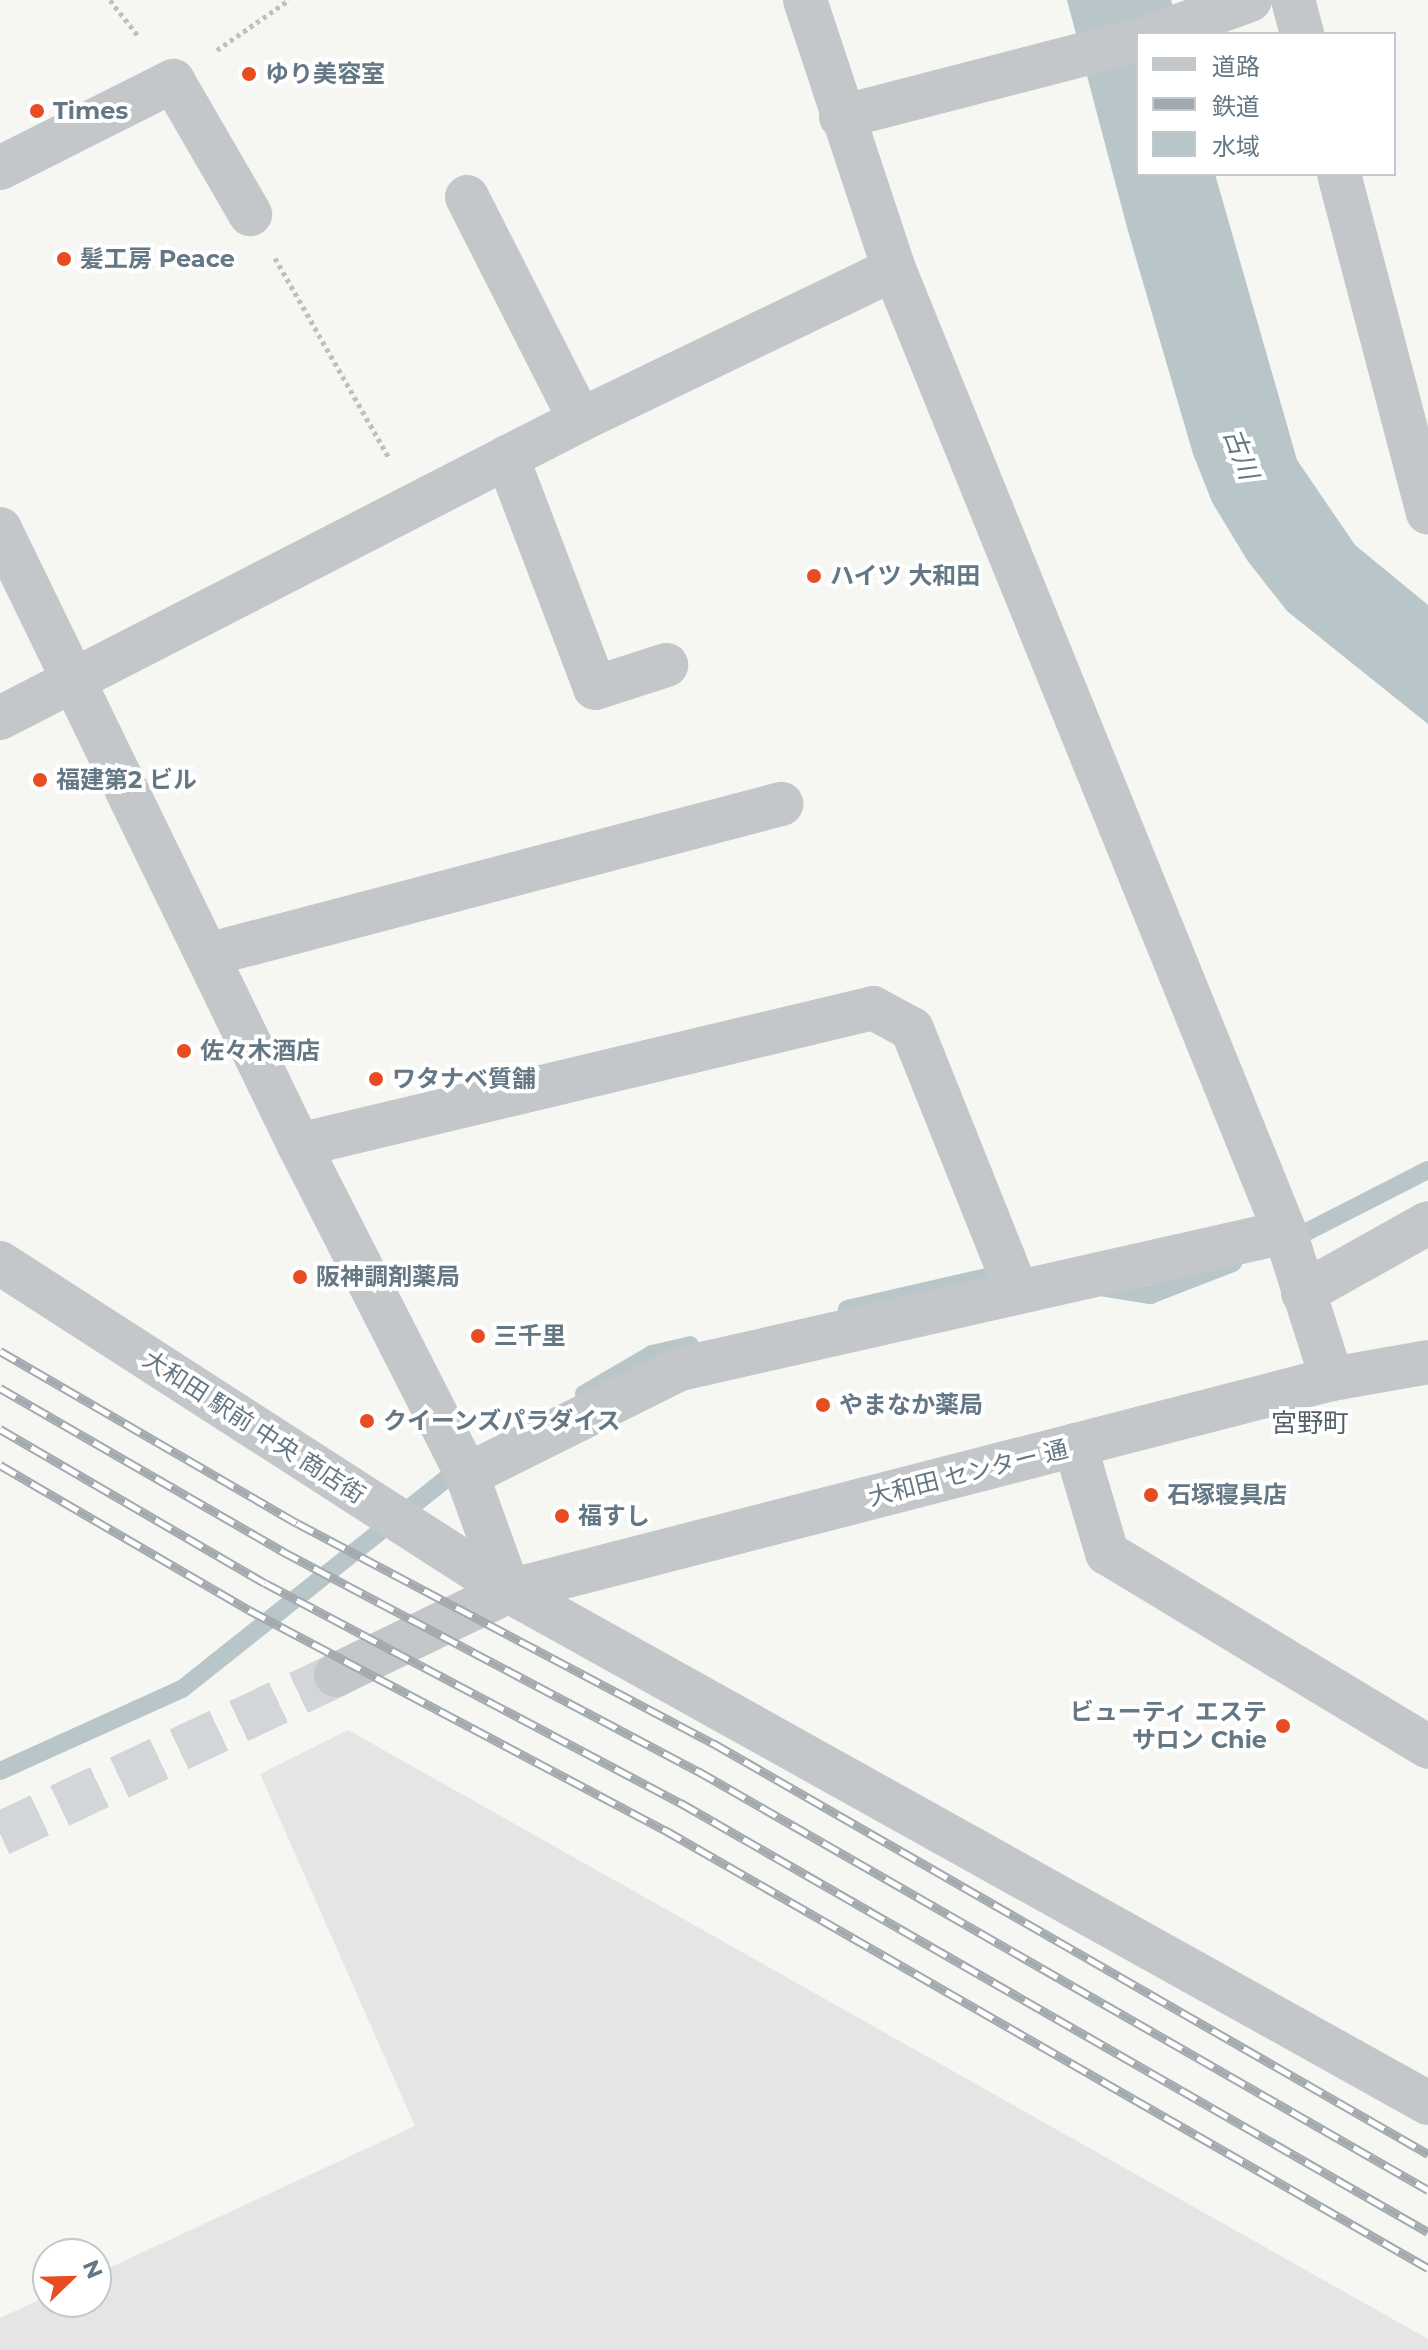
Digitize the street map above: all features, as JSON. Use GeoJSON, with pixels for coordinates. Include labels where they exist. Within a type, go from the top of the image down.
{"type":"FeatureCollection","features":[{"type":"Feature","properties":{"kind":"street"},"geometry":{"type":"LineString","coordinates":[[805,0],[841,117],[894,269],[1285,1232],[1332,1379]]}},
{"type":"Feature","properties":{"kind":"street"},"geometry":{"type":"LineString","coordinates":[[1172,29],[1250,0]]}},
{"type":"Feature","properties":{"kind":"street"},"geometry":{"type":"LineString","coordinates":[[1293,0],[1301,32]]}},
{"type":"Feature","properties":{"kind":"street"},"geometry":{"type":"LineString","coordinates":[[841,117],[1068,62],[1136,41]]}},
{"type":"Feature","properties":{"kind":"street"},"geometry":{"type":"LineString","coordinates":[[0,168],[173,81],[250,214]]}},
{"type":"Feature","properties":{"kind":"street"},"geometry":{"type":"LineString","coordinates":[[1340,176],[1428,513]]}},
{"type":"Feature","properties":{"kind":"street"},"geometry":{"type":"LineString","coordinates":[[467,197],[580,420]]}},
{"type":"Feature","properties":{"kind":"street"},"geometry":{"type":"LineString","coordinates":[[0,718],[580,420],[894,269]]}},
{"type":"Feature","properties":{"kind":"street"},"geometry":{"type":"LineString","coordinates":[[507,457],[595,688],[666,665]]}},
{"type":"Feature","properties":{"kind":"street"},"geometry":{"type":"LineString","coordinates":[[0,529],[76,679],[299,1145],[467,1475],[509,1591]]}},
{"type":"Feature","properties":{"kind":"street"},"geometry":{"type":"LineString","coordinates":[[207,955],[781,804]]}},
{"type":"Feature","properties":{"kind":"street"},"geometry":{"type":"LineString","coordinates":[[299,1145],[873,1008],[912,1029],[1017,1291]]}},
{"type":"Feature","properties":{"kind":"street"},"geometry":{"type":"LineString","coordinates":[[1303,1293],[1428,1223]]}},
{"type":"Feature","properties":{"kind":"street"},"geometry":{"type":"LineString","coordinates":[[467,1475],[680,1369],[1285,1232]]}},
{"type":"Feature","properties":{"kind":"street","name":"大和田 駅前 中央 商店街"},"geometry":{"type":"LineString","coordinates":[[0,1263],[509,1591],[1428,2103]]}},
{"type":"Feature","properties":{"kind":"street","name":"大和田 センター 通"},"geometry":{"type":"LineString","coordinates":[[336,1675],[509,1591],[1332,1379],[1428,1362]]}},
{"type":"Feature","properties":{"kind":"street"},"geometry":{"type":"LineString","coordinates":[[1075,1445],[1107,1553],[1428,1747]]}},
{"type":"Feature","properties":{"kind":"path"},"geometry":{"type":"LineString","coordinates":[[173,81],[289,0]]}},
{"type":"Feature","properties":{"kind":"path"},"geometry":{"type":"LineString","coordinates":[[250,214],[416,504]]}},
{"type":"Feature","properties":{"kind":"shaded area"},"geometry":{"type":"Polygon","coordinates":[[[348,1730],[1428,2339],[1428,2350],[0,2350],[0,2318],[32,2303],[32,2318],[112,2318],[112,2267],[415,2126],[260,1774],[348,1730]]]}},
{"type":"Feature","properties":{"kind":"water","name":"古川"},"geometry":{"type":"Polygon","coordinates":[[[1067,0],[1171,0],[1180,32],[1136,32],[1136,176],[1216,176],[1297,460],[1355,545],[1428,605],[1428,724],[1287,611],[1247,560],[1212,502],[1193,454],[1128,231],[1067,0]]]}},
{"type":"Feature","properties":{"kind":"waterway"},"geometry":{"type":"LineString","coordinates":[[1287,1242],[1428,1170]]}},
{"type":"Feature","properties":{"kind":"waterway"},"geometry":{"type":"LineString","coordinates":[[1101,1287],[1150,1295],[1233,1263]]}},
{"type":"Feature","properties":{"kind":"waterway"},"geometry":{"type":"LineString","coordinates":[[847,1309],[1009,1272]]}},
{"type":"Feature","properties":{"kind":"waterway"},"geometry":{"type":"LineString","coordinates":[[584,1394],[652,1354],[690,1345]]}},
{"type":"Feature","properties":{"kind":"waterway"},"geometry":{"type":"LineString","coordinates":[[0,1771],[182,1689],[465,1464]]}},
{"type":"Feature","properties":{"kind":"tunnel"},"geometry":{"type":"LineString","coordinates":[[0,1834],[336,1675]]}},
{"type":"Feature","properties":{"kind":"railway"},"geometry":{"type":"LineString","coordinates":[[0,1351],[297,1523],[713,1743],[1428,2154]]}},
{"type":"Feature","properties":{"kind":"railway"},"geometry":{"type":"LineString","coordinates":[[0,1388],[282,1551],[698,1771],[1428,2190]]}},
{"type":"Feature","properties":{"kind":"railway"},"geometry":{"type":"LineString","coordinates":[[0,1429],[265,1583],[681,1803],[1428,2232]]}},
{"type":"Feature","properties":{"kind":"railway"},"geometry":{"type":"LineString","coordinates":[[0,1465],[249,1610],[665,1830],[1428,2268]]}},
{"type":"Feature","properties":{"kind":"place","name":"ゆり美容室"},"geometry":{"type":"Point","coordinates":[249,74]}},
{"type":"Feature","properties":{"kind":"place","name":"Times"},"geometry":{"type":"Point","coordinates":[37,111]}},
{"type":"Feature","properties":{"kind":"place","name":"髪工房 Peace"},"geometry":{"type":"Point","coordinates":[64,259]}},
{"type":"Feature","properties":{"kind":"place","name":"ハイツ 大和田"},"geometry":{"type":"Point","coordinates":[814,576]}},
{"type":"Feature","properties":{"kind":"place","name":"福建第2 ビル"},"geometry":{"type":"Point","coordinates":[40,780]}},
{"type":"Feature","properties":{"kind":"place","name":"佐々木酒店"},"geometry":{"type":"Point","coordinates":[184,1051]}},
{"type":"Feature","properties":{"kind":"place","name":"ワタナベ質舗"},"geometry":{"type":"Point","coordinates":[376,1079]}},
{"type":"Feature","properties":{"kind":"place","name":"阪神調剤薬局"},"geometry":{"type":"Point","coordinates":[300,1277]}},
{"type":"Feature","properties":{"kind":"place","name":"三千里"},"geometry":{"type":"Point","coordinates":[478,1336]}},
{"type":"Feature","properties":{"kind":"place","name":"やまなか薬局"},"geometry":{"type":"Point","coordinates":[823,1405]}},
{"type":"Feature","properties":{"kind":"place","name":"クイーンズパラダイス"},"geometry":{"type":"Point","coordinates":[367,1421]}},
{"type":"Feature","properties":{"kind":"place","name":"石塚寝具店"},"geometry":{"type":"Point","coordinates":[1151,1495]}},
{"type":"Feature","properties":{"kind":"place","name":"福すし"},"geometry":{"type":"Point","coordinates":[562,1516]}},
{"type":"Feature","properties":{"kind":"place","name":"ビューティ エステ サロン Chie"},"geometry":{"type":"Point","coordinates":[1283,1726]}},
{"type":"Feature","properties":{"kind":"district","name":"宮野町"},"geometry":{"type":"Point","coordinates":[1310,1424]}}]}
